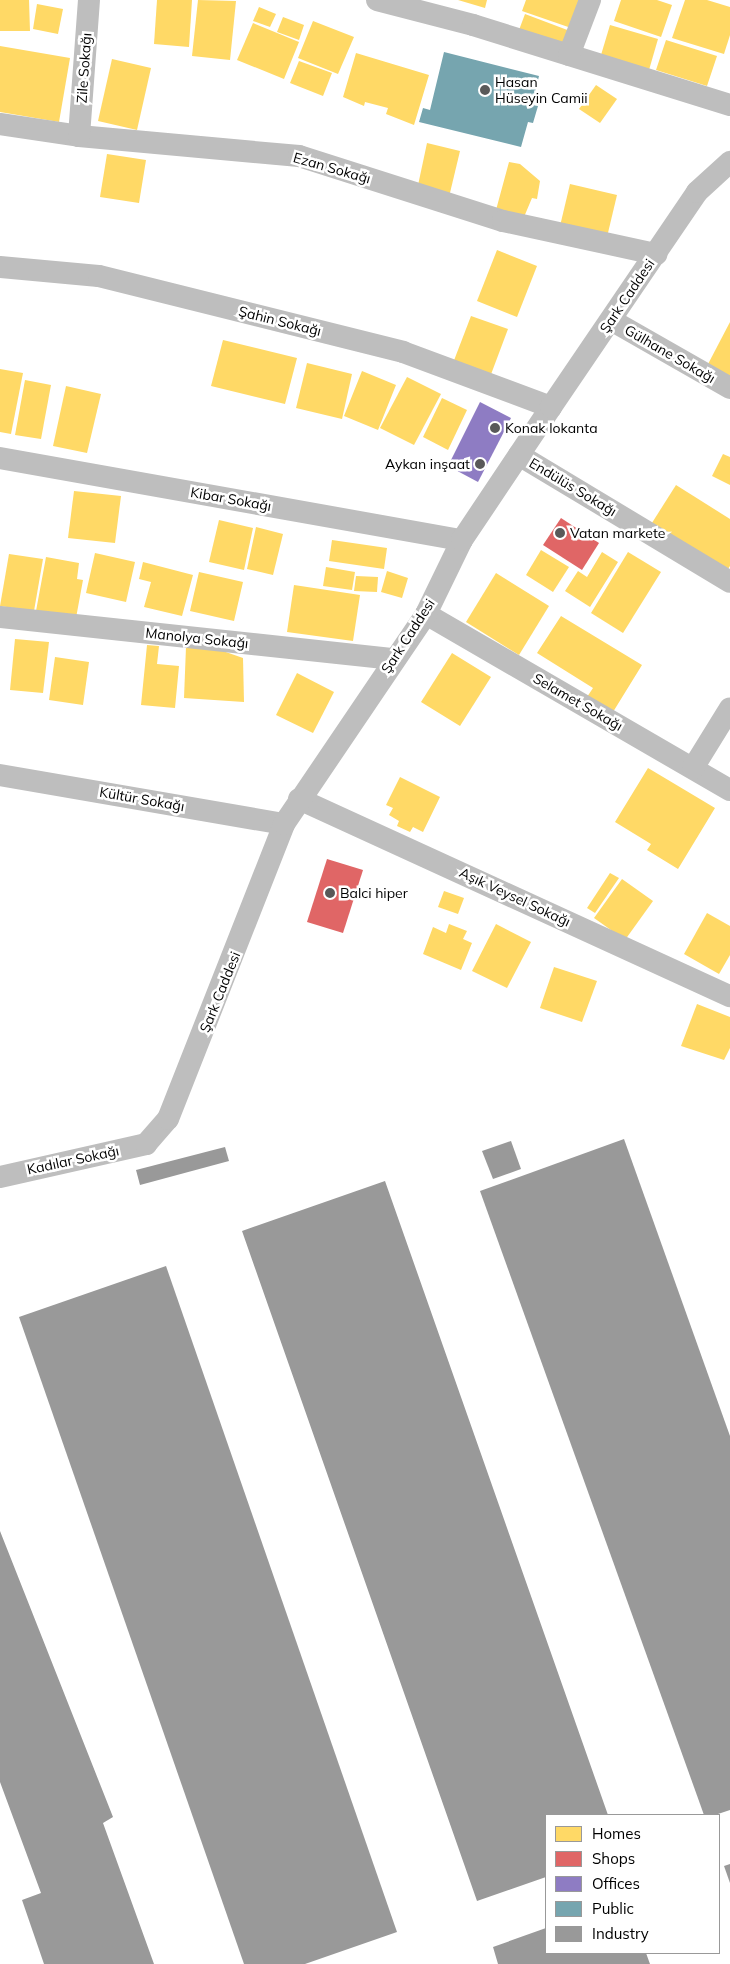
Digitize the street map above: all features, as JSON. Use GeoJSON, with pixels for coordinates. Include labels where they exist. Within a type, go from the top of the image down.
{"type":"FeatureCollection","features":[{"type":"Feature","properties":{"kind":"street","name":"Zile Sokağı"},"geometry":{"type":"LineString","coordinates":[[79,136],[89,0]]}},
{"type":"Feature","properties":{"kind":"street"},"geometry":{"type":"LineString","coordinates":[[377,0],[417,5],[730,105]]}},
{"type":"Feature","properties":{"kind":"street"},"geometry":{"type":"LineString","coordinates":[[569,55],[590,0]]}},
{"type":"Feature","properties":{"kind":"street","name":"Ezan Sokağı"},"geometry":{"type":"LineString","coordinates":[[0,124],[79,136],[299,156],[503,221],[656,254]]}},
{"type":"Feature","properties":{"kind":"street","name":"Şark Caddesi"},"geometry":{"type":"LineString","coordinates":[[146,1144],[168,1119],[284,824],[299,798],[426,614],[462,540],[551,407],[697,192],[730,162]]}},
{"type":"Feature","properties":{"kind":"street","name":"Şahin Sokağı"},"geometry":{"type":"LineString","coordinates":[[0,267],[99,276],[403,352],[551,407]]}},
{"type":"Feature","properties":{"kind":"street","name":"Gülhane Sokağı"},"geometry":{"type":"LineString","coordinates":[[611,320],[730,388]]}},
{"type":"Feature","properties":{"kind":"street","name":"Endülüs Sokağı"},"geometry":{"type":"LineString","coordinates":[[519,455],[730,582]]}},
{"type":"Feature","properties":{"kind":"street","name":"Kibar Sokağı"},"geometry":{"type":"LineString","coordinates":[[0,458],[462,540]]}},
{"type":"Feature","properties":{"kind":"street","name":"Selamet Sokağı"},"geometry":{"type":"LineString","coordinates":[[426,614],[730,790]]}},
{"type":"Feature","properties":{"kind":"street","name":"Manolya Sokağı"},"geometry":{"type":"LineString","coordinates":[[0,617],[394,659]]}},
{"type":"Feature","properties":{"kind":"street"},"geometry":{"type":"LineString","coordinates":[[693,768],[730,708]]}},
{"type":"Feature","properties":{"kind":"street","name":"Kültür Sokağı"},"geometry":{"type":"LineString","coordinates":[[0,775],[284,824]]}},
{"type":"Feature","properties":{"kind":"street","name":"Aşık Veysel Sokağı"},"geometry":{"type":"LineString","coordinates":[[299,798],[730,996]]}},
{"type":"Feature","properties":{"kind":"street","name":"Kadılar Sokağı"},"geometry":{"type":"LineString","coordinates":[[0,1177],[146,1144]]}},
{"type":"Feature","properties":{"kind":"building: Homes"},"geometry":{"type":"Polygon","coordinates":[[[0,0],[29,0],[30,31],[0,31],[0,0]]]}},
{"type":"Feature","properties":{"kind":"building: Homes"},"geometry":{"type":"Polygon","coordinates":[[[157,0],[192,0],[189,47],[154,44],[157,0]]]}},
{"type":"Feature","properties":{"kind":"building: Homes"},"geometry":{"type":"Polygon","coordinates":[[[198,0],[236,1],[230,60],[192,56],[198,0]]]}},
{"type":"Feature","properties":{"kind":"building: Homes"},"geometry":{"type":"Polygon","coordinates":[[[458,0],[487,0],[485,8],[458,0]]]}},
{"type":"Feature","properties":{"kind":"building: Homes"},"geometry":{"type":"Polygon","coordinates":[[[526,0],[578,0],[584,2],[574,29],[522,11],[526,0]]]}},
{"type":"Feature","properties":{"kind":"building: Homes"},"geometry":{"type":"Polygon","coordinates":[[[621,0],[657,0],[672,5],[661,37],[614,21],[621,0]]]}},
{"type":"Feature","properties":{"kind":"building: Homes"},"geometry":{"type":"Polygon","coordinates":[[[685,0],[707,0],[730,7],[730,35],[724,54],[672,38],[685,0]]]}},
{"type":"Feature","properties":{"kind":"building: Homes"},"geometry":{"type":"Polygon","coordinates":[[[37,4],[63,9],[58,34],[33,29],[37,4]]]}},
{"type":"Feature","properties":{"kind":"building: Homes"},"geometry":{"type":"Polygon","coordinates":[[[259,7],[276,14],[270,27],[253,21],[259,7]]]}},
{"type":"Feature","properties":{"kind":"building: Homes"},"geometry":{"type":"Polygon","coordinates":[[[525,14],[570,31],[565,46],[519,30],[525,14]]]}},
{"type":"Feature","properties":{"kind":"building: Homes"},"geometry":{"type":"Polygon","coordinates":[[[283,17],[304,25],[299,40],[277,32],[283,17]]]}},
{"type":"Feature","properties":{"kind":"building: Homes"},"geometry":{"type":"Polygon","coordinates":[[[313,21],[354,37],[338,74],[298,58],[313,21]]]}},
{"type":"Feature","properties":{"kind":"building: Homes"},"geometry":{"type":"Polygon","coordinates":[[[253,23],[299,42],[284,79],[237,60],[253,23]]]}},
{"type":"Feature","properties":{"kind":"building: Homes"},"geometry":{"type":"Polygon","coordinates":[[[610,25],[658,39],[649,70],[601,55],[610,25]]]}},
{"type":"Feature","properties":{"kind":"building: Homes"},"geometry":{"type":"Polygon","coordinates":[[[666,40],[717,56],[707,86],[656,70],[666,40]]]}},
{"type":"Feature","properties":{"kind":"building: Homes"},"geometry":{"type":"Polygon","coordinates":[[[0,46],[70,58],[59,122],[0,112],[0,46]]]}},
{"type":"Feature","properties":{"kind":"building: Homes"},"geometry":{"type":"Polygon","coordinates":[[[356,53],[429,75],[414,125],[386,114],[388,108],[365,102],[364,106],[343,97],[356,53]]]}},
{"type":"Feature","properties":{"kind":"building: Homes"},"geometry":{"type":"Polygon","coordinates":[[[112,59],[151,68],[137,130],[98,121],[112,59]]]}},
{"type":"Feature","properties":{"kind":"building: Homes"},"geometry":{"type":"Polygon","coordinates":[[[299,61],[332,73],[323,96],[290,83],[299,61]]]}},
{"type":"Feature","properties":{"kind":"building: Homes"},"geometry":{"type":"Polygon","coordinates":[[[596,85],[617,99],[600,123],[579,109],[596,85]]]}},
{"type":"Feature","properties":{"kind":"building: Homes"},"geometry":{"type":"Polygon","coordinates":[[[427,143],[460,151],[449,197],[417,190],[427,143]]]}},
{"type":"Feature","properties":{"kind":"building: Homes"},"geometry":{"type":"Polygon","coordinates":[[[107,154],[146,160],[139,203],[100,197],[107,154]]]}},
{"type":"Feature","properties":{"kind":"building: Homes"},"geometry":{"type":"Polygon","coordinates":[[[509,162],[520,164],[540,181],[537,199],[532,198],[524,217],[496,210],[509,162]]]}},
{"type":"Feature","properties":{"kind":"building: Homes"},"geometry":{"type":"Polygon","coordinates":[[[570,184],[617,195],[607,237],[560,226],[570,184]]]}},
{"type":"Feature","properties":{"kind":"building: Homes"},"geometry":{"type":"Polygon","coordinates":[[[497,250],[537,266],[517,317],[477,301],[497,250]]]}},
{"type":"Feature","properties":{"kind":"building: Homes"},"geometry":{"type":"Polygon","coordinates":[[[471,316],[508,329],[490,377],[453,363],[471,316]]]}},
{"type":"Feature","properties":{"kind":"building: Homes"},"geometry":{"type":"Polygon","coordinates":[[[730,322],[730,378],[707,366],[730,322]]]}},
{"type":"Feature","properties":{"kind":"building: Homes"},"geometry":{"type":"Polygon","coordinates":[[[223,340],[297,358],[285,404],[211,386],[223,340]]]}},
{"type":"Feature","properties":{"kind":"building: Homes"},"geometry":{"type":"Polygon","coordinates":[[[307,363],[352,374],[342,419],[296,408],[307,363]]]}},
{"type":"Feature","properties":{"kind":"building: Homes"},"geometry":{"type":"Polygon","coordinates":[[[0,369],[23,373],[11,434],[0,432],[0,369]]]}},
{"type":"Feature","properties":{"kind":"building: Homes"},"geometry":{"type":"Polygon","coordinates":[[[362,371],[396,385],[378,430],[344,416],[362,371]]]}},
{"type":"Feature","properties":{"kind":"building: Homes"},"geometry":{"type":"Polygon","coordinates":[[[407,377],[441,394],[414,445],[380,428],[407,377]]]}},
{"type":"Feature","properties":{"kind":"building: Homes"},"geometry":{"type":"Polygon","coordinates":[[[25,380],[51,385],[41,439],[15,435],[25,380]]]}},
{"type":"Feature","properties":{"kind":"building: Homes"},"geometry":{"type":"Polygon","coordinates":[[[66,386],[101,394],[87,453],[53,446],[66,386]]]}},
{"type":"Feature","properties":{"kind":"building: Homes"},"geometry":{"type":"Polygon","coordinates":[[[442,398],[467,410],[448,450],[423,437],[442,398]]]}},
{"type":"Feature","properties":{"kind":"building: Homes"},"geometry":{"type":"Polygon","coordinates":[[[723,454],[730,457],[730,485],[712,476],[723,454]]]}},
{"type":"Feature","properties":{"kind":"building: Homes"},"geometry":{"type":"Polygon","coordinates":[[[676,485],[730,519],[730,566],[726,572],[650,526],[676,485]]]}},
{"type":"Feature","properties":{"kind":"building: Homes"},"geometry":{"type":"Polygon","coordinates":[[[74,491],[121,496],[115,543],[68,538],[74,491]]]}},
{"type":"Feature","properties":{"kind":"building: Homes"},"geometry":{"type":"Polygon","coordinates":[[[219,520],[253,528],[244,570],[209,562],[219,520]]]}},
{"type":"Feature","properties":{"kind":"building: Homes"},"geometry":{"type":"Polygon","coordinates":[[[256,527],[283,534],[273,575],[247,569],[256,527]]]}},
{"type":"Feature","properties":{"kind":"building: Homes"},"geometry":{"type":"Polygon","coordinates":[[[332,540],[387,548],[384,569],[329,561],[332,540]]]}},
{"type":"Feature","properties":{"kind":"building: Homes"},"geometry":{"type":"Polygon","coordinates":[[[541,550],[569,567],[553,592],[526,575],[541,550]]]}},
{"type":"Feature","properties":{"kind":"building: Homes"},"geometry":{"type":"Polygon","coordinates":[[[602,552],[618,562],[590,607],[565,591],[578,571],[587,577],[602,552]]]}},
{"type":"Feature","properties":{"kind":"building: Homes"},"geometry":{"type":"Polygon","coordinates":[[[628,552],[661,572],[623,633],[591,613],[628,552]]]}},
{"type":"Feature","properties":{"kind":"building: Homes"},"geometry":{"type":"Polygon","coordinates":[[[95,553],[135,562],[126,602],[86,593],[95,553]]]}},
{"type":"Feature","properties":{"kind":"building: Homes"},"geometry":{"type":"Polygon","coordinates":[[[9,554],[43,559],[34,611],[0,606],[9,554]]]}},
{"type":"Feature","properties":{"kind":"building: Homes"},"geometry":{"type":"Polygon","coordinates":[[[46,557],[79,563],[77,579],[83,580],[76,618],[36,611],[46,557]]]}},
{"type":"Feature","properties":{"kind":"building: Homes"},"geometry":{"type":"Polygon","coordinates":[[[143,562],[193,575],[182,616],[144,607],[151,582],[139,579],[143,562]]]}},
{"type":"Feature","properties":{"kind":"building: Homes"},"geometry":{"type":"Polygon","coordinates":[[[326,567],[355,572],[352,590],[323,586],[326,567]]]}},
{"type":"Feature","properties":{"kind":"building: Homes"},"geometry":{"type":"Polygon","coordinates":[[[387,571],[408,578],[402,598],[381,592],[387,571]]]}},
{"type":"Feature","properties":{"kind":"building: Homes"},"geometry":{"type":"Polygon","coordinates":[[[199,572],[243,582],[234,621],[190,611],[199,572]]]}},
{"type":"Feature","properties":{"kind":"building: Homes"},"geometry":{"type":"Polygon","coordinates":[[[496,573],[549,606],[519,655],[466,622],[496,573]]]}},
{"type":"Feature","properties":{"kind":"building: Homes"},"geometry":{"type":"Polygon","coordinates":[[[356,576],[378,577],[377,592],[354,591],[356,576]]]}},
{"type":"Feature","properties":{"kind":"building: Homes"},"geometry":{"type":"Polygon","coordinates":[[[294,585],[360,595],[353,641],[287,632],[294,585]]]}},
{"type":"Feature","properties":{"kind":"building: Homes"},"geometry":{"type":"Polygon","coordinates":[[[561,616],[642,665],[613,712],[587,697],[593,688],[537,653],[561,616]]]}},
{"type":"Feature","properties":{"kind":"building: Homes"},"geometry":{"type":"Polygon","coordinates":[[[15,639],[49,642],[43,693],[10,690],[15,639]]]}},
{"type":"Feature","properties":{"kind":"building: Homes"},"geometry":{"type":"Polygon","coordinates":[[[147,645],[159,646],[157,664],[179,666],[175,708],[141,705],[147,645]]]}},
{"type":"Feature","properties":{"kind":"building: Homes"},"geometry":{"type":"Polygon","coordinates":[[[186,647],[220,650],[243,658],[244,702],[184,698],[186,647]]]}},
{"type":"Feature","properties":{"kind":"building: Homes"},"geometry":{"type":"Polygon","coordinates":[[[452,653],[491,677],[460,726],[421,702],[452,653]]]}},
{"type":"Feature","properties":{"kind":"building: Homes"},"geometry":{"type":"Polygon","coordinates":[[[55,657],[89,662],[83,705],[49,700],[55,657]]]}},
{"type":"Feature","properties":{"kind":"building: Homes"},"geometry":{"type":"Polygon","coordinates":[[[297,673],[334,692],[313,733],[276,715],[297,673]]]}},
{"type":"Feature","properties":{"kind":"building: Homes"},"geometry":{"type":"Polygon","coordinates":[[[648,768],[715,808],[678,869],[647,850],[651,844],[615,822],[648,768]]]}},
{"type":"Feature","properties":{"kind":"building: Homes"},"geometry":{"type":"Polygon","coordinates":[[[400,777],[440,797],[423,832],[413,827],[410,832],[397,826],[399,821],[389,815],[393,808],[386,805],[400,777]]]}},
{"type":"Feature","properties":{"kind":"building: Homes"},"geometry":{"type":"Polygon","coordinates":[[[610,873],[619,878],[595,913],[587,908],[610,873]]]}},
{"type":"Feature","properties":{"kind":"building: Homes"},"geometry":{"type":"Polygon","coordinates":[[[622,879],[653,901],[625,940],[594,918],[622,879]]]}},
{"type":"Feature","properties":{"kind":"building: Homes"},"geometry":{"type":"Polygon","coordinates":[[[444,891],[464,898],[458,914],[438,907],[444,891]]]}},
{"type":"Feature","properties":{"kind":"building: Homes"},"geometry":{"type":"Polygon","coordinates":[[[707,913],[730,926],[730,955],[719,974],[684,954],[707,913]]]}},
{"type":"Feature","properties":{"kind":"building: Homes"},"geometry":{"type":"Polygon","coordinates":[[[449,924],[467,931],[463,939],[472,943],[461,970],[423,954],[433,927],[446,933],[449,924]]]}},
{"type":"Feature","properties":{"kind":"building: Homes"},"geometry":{"type":"Polygon","coordinates":[[[496,924],[531,942],[507,988],[472,971],[496,924]]]}},
{"type":"Feature","properties":{"kind":"building: Homes"},"geometry":{"type":"Polygon","coordinates":[[[554,967],[597,981],[582,1022],[540,1008],[554,967]]]}},
{"type":"Feature","properties":{"kind":"building: Homes"},"geometry":{"type":"Polygon","coordinates":[[[697,1004],[730,1017],[730,1048],[724,1060],[681,1046],[697,1004]]]}},
{"type":"Feature","properties":{"kind":"building: Shops"},"geometry":{"type":"Polygon","coordinates":[[[561,518],[599,543],[582,570],[543,545],[561,518]]]}},
{"type":"Feature","properties":{"kind":"building: Shops"},"geometry":{"type":"Polygon","coordinates":[[[327,859],[363,870],[343,933],[307,922],[327,859]]]}},
{"type":"Feature","properties":{"kind":"building: Offices"},"geometry":{"type":"Polygon","coordinates":[[[480,402],[511,418],[478,482],[448,466],[480,402]]]}},
{"type":"Feature","properties":{"kind":"building: Public","name":"Hasan Hüseyin Camii"},"geometry":{"type":"Polygon","coordinates":[[[444,52],[539,76],[532,104],[538,106],[533,123],[528,122],[521,147],[419,122],[423,108],[430,110],[444,52]]]}},
{"type":"Feature","properties":{"kind":"building: Industry"},"geometry":{"type":"Polygon","coordinates":[[[624,1139],[730,1436],[730,1810],[718,1814],[704,1814],[480,1191],[624,1139]]]}},
{"type":"Feature","properties":{"kind":"building: Industry"},"geometry":{"type":"Polygon","coordinates":[[[511,1141],[521,1169],[493,1179],[482,1151],[511,1141]]]}},
{"type":"Feature","properties":{"kind":"building: Industry"},"geometry":{"type":"Polygon","coordinates":[[[225,1147],[229,1161],[140,1185],[136,1170],[225,1147]]]}},
{"type":"Feature","properties":{"kind":"building: Industry"},"geometry":{"type":"Polygon","coordinates":[[[385,1181],[608,1814],[545,1814],[545,1877],[477,1901],[242,1231],[385,1181]]]}},
{"type":"Feature","properties":{"kind":"building: Industry"},"geometry":{"type":"Polygon","coordinates":[[[166,1266],[397,1932],[305,1964],[244,1964],[19,1317],[166,1266]]]}},
{"type":"Feature","properties":{"kind":"building: Industry"},"geometry":{"type":"Polygon","coordinates":[[[0,1531],[113,1817],[103,1823],[154,1964],[44,1964],[22,1900],[41,1893],[0,1782],[0,1531]]]}},
{"type":"Feature","properties":{"kind":"building: Industry"},"geometry":{"type":"Polygon","coordinates":[[[730,1864],[730,1883],[724,1866],[730,1864]]]}},
{"type":"Feature","properties":{"kind":"building: Industry"},"geometry":{"type":"Polygon","coordinates":[[[545,1928],[545,1954],[646,1954],[650,1964],[498,1964],[493,1947],[545,1928]]]}},
{"type":"Feature","properties":{"kind":"place","name":"Hasan Hüseyin Camii"},"geometry":{"type":"Point","coordinates":[485,90]}},
{"type":"Feature","properties":{"kind":"place","name":"Konak lokanta"},"geometry":{"type":"Point","coordinates":[495,428]}},
{"type":"Feature","properties":{"kind":"place","name":"Aykan inşaat"},"geometry":{"type":"Point","coordinates":[480,464]}},
{"type":"Feature","properties":{"kind":"place","name":"Vatan markete"},"geometry":{"type":"Point","coordinates":[560,533]}},
{"type":"Feature","properties":{"kind":"place","name":"Balci hiper"},"geometry":{"type":"Point","coordinates":[330,893]}}]}
